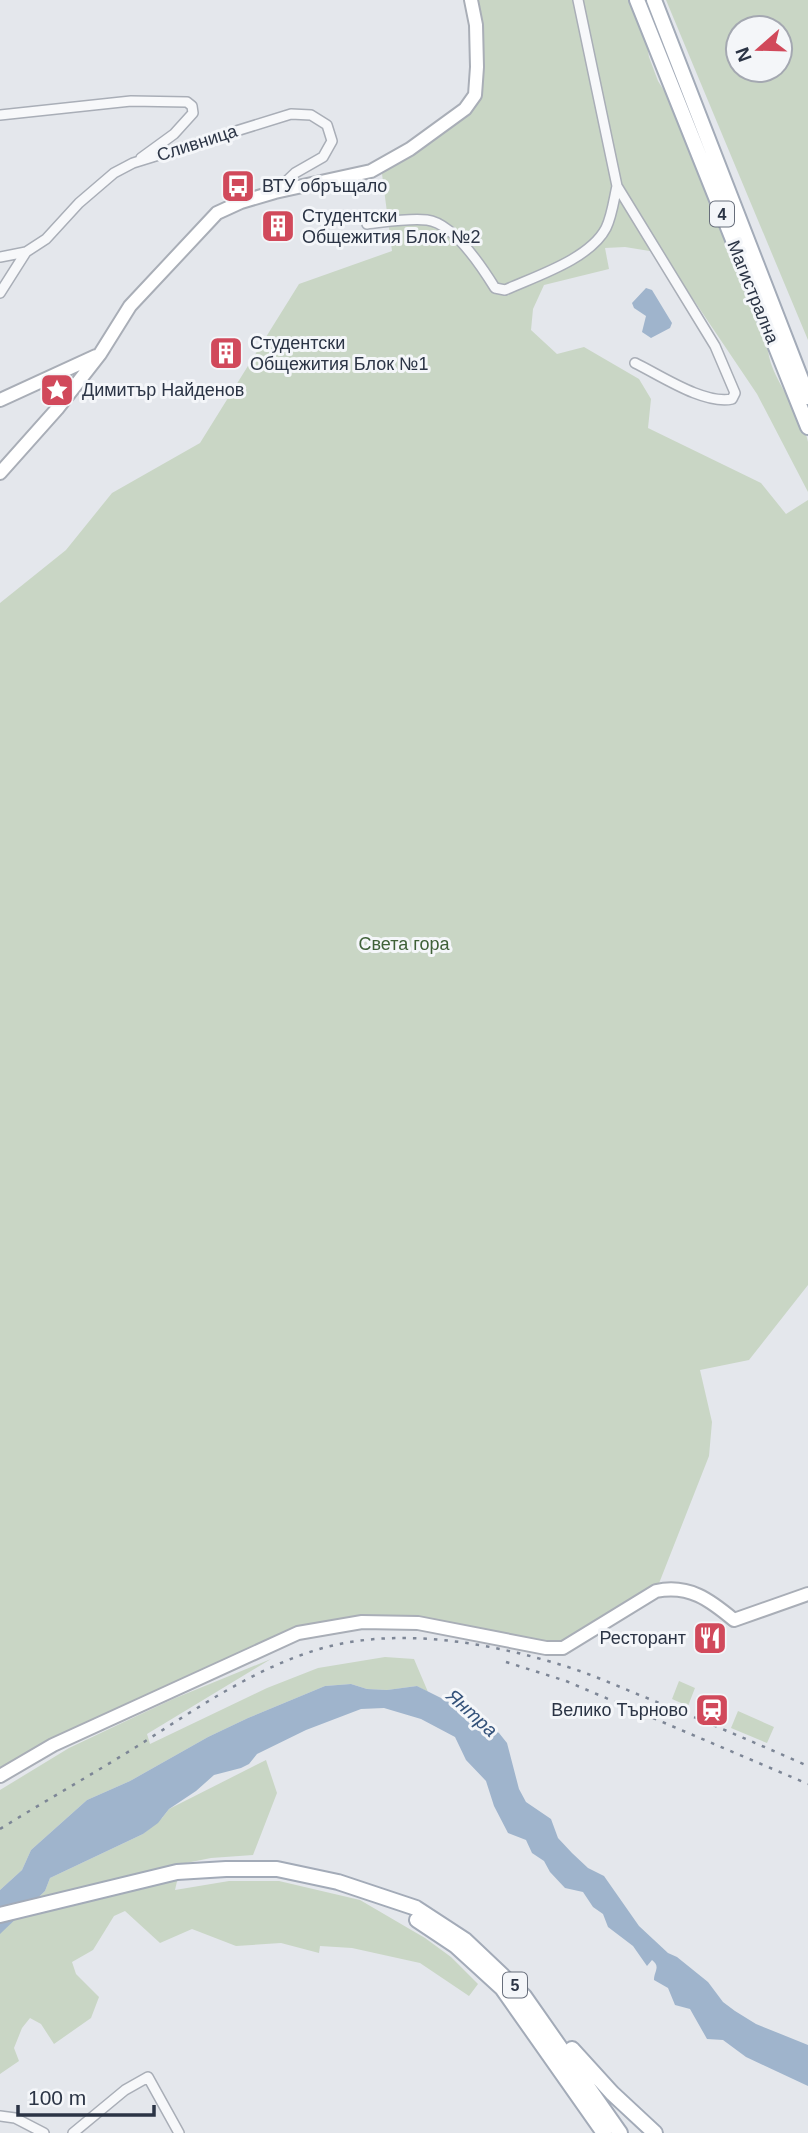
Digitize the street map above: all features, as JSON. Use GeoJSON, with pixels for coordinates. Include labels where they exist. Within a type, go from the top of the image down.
{"type":"FeatureCollection","features":[{"type":"Feature","properties":{"kind":"main road","name":"Магистрална"},"geometry":{"type":"LineString","coordinates":[[636,0],[808,427]]}},
{"type":"Feature","properties":{"kind":"main road","name":"Магистрална"},"geometry":{"type":"LineString","coordinates":[[654,0],[808,397]]}},
{"type":"Feature","properties":{"kind":"main road","name":"5"},"geometry":{"type":"LineString","coordinates":[[0,1914],[177,1872],[226,1869],[277,1869],[313,1875],[416,1908],[466,1940],[512,1982],[620,2133]]}},
{"type":"Feature","properties":{"kind":"main road","name":"5"},"geometry":{"type":"LineString","coordinates":[[364,1891],[427,1926],[456,1947],[502,1988],[604,2133]]}},
{"type":"Feature","properties":{"kind":"main road"},"geometry":{"type":"LineString","coordinates":[[524,1996],[612,2093],[655,2133]]}},
{"type":"Feature","properties":{"kind":"main road"},"geometry":{"type":"LineString","coordinates":[[565,2075],[594,2133]]}},
{"type":"Feature","properties":{"kind":"street"},"geometry":{"type":"LineString","coordinates":[[0,473],[57,410],[100,354],[130,306],[217,213],[241,202],[275,192],[371,171],[410,149],[466,109],[475,95],[477,67],[476,25],[471,0]]}},
{"type":"Feature","properties":{"kind":"street"},"geometry":{"type":"LineString","coordinates":[[578,0],[617,186],[715,346],[735,393],[732,399],[722,401],[635,363]]}},
{"type":"Feature","properties":{"kind":"street"},"geometry":{"type":"LineString","coordinates":[[0,115],[131,101],[187,102],[192,106],[193,113],[187,122],[133,163]]}},
{"type":"Feature","properties":{"kind":"street","name":"Сливница"},"geometry":{"type":"LineString","coordinates":[[0,257],[26,252],[46,239],[89,194],[114,173],[133,163],[279,116],[301,113],[320,120],[327,125],[331,133],[329,149],[316,163],[295,173],[275,192]]}},
{"type":"Feature","properties":{"kind":"street"},"geometry":{"type":"LineString","coordinates":[[367,224],[400,220],[435,222],[481,265],[495,288],[505,290],[578,256],[593,244],[606,228],[617,186]]}},
{"type":"Feature","properties":{"kind":"street"},"geometry":{"type":"LineString","coordinates":[[0,293],[26,252]]}},
{"type":"Feature","properties":{"kind":"street"},"geometry":{"type":"LineString","coordinates":[[0,400],[100,354]]}},
{"type":"Feature","properties":{"kind":"street"},"geometry":{"type":"LineString","coordinates":[[0,1776],[53,1745],[298,1633],[362,1622],[418,1623],[546,1648],[563,1648],[656,1591],[672,1588],[697,1594],[734,1620],[808,1594]]}},
{"type":"Feature","properties":{"kind":"street"},"geometry":{"type":"LineString","coordinates":[[73,2133],[125,2090],[148,2077],[179,2133]]}},
{"type":"Feature","properties":{"kind":"street"},"geometry":{"type":"LineString","coordinates":[[0,2116],[15,2118],[44,2133]]}},
{"type":"Feature","properties":{"kind":"green space","name":"Света гора"},"geometry":{"type":"Polygon","coordinates":[[[471,0],[631,0],[645,32],[649,57],[658,81],[675,108],[768,340],[772,366],[799,416],[808,442],[808,492],[757,394],[662,253],[625,247],[605,248],[609,269],[544,285],[533,309],[531,330],[557,354],[584,347],[639,379],[651,399],[648,428],[761,483],[786,514],[808,500],[808,1285],[749,1360],[700,1370],[712,1422],[709,1456],[656,1591],[563,1648],[418,1623],[298,1633],[0,1776],[0,603],[66,550],[112,493],[200,443],[299,284],[392,251],[381,166],[471,103],[471,0]]]}},
{"type":"Feature","properties":{"kind":"green space"},"geometry":{"type":"Polygon","coordinates":[[[666,0],[808,0],[808,340],[666,0]]]}},
{"type":"Feature","properties":{"kind":"green space"},"geometry":{"type":"Polygon","coordinates":[[[385,1657],[414,1659],[428,1692],[417,1686],[387,1690],[367,1689],[351,1684],[325,1686],[248,1718],[130,1781],[87,1800],[31,1850],[22,1870],[0,1890],[0,1790],[69,1748],[173,1699],[271,1659],[147,1734],[150,1744],[267,1688],[318,1668],[385,1657]]]}},
{"type":"Feature","properties":{"kind":"green space"},"geometry":{"type":"Polygon","coordinates":[[[679,1681],[695,1688],[688,1706],[672,1699],[679,1681]]]}},
{"type":"Feature","properties":{"kind":"green space"},"geometry":{"type":"Polygon","coordinates":[[[738,1711],[774,1727],[767,1743],[731,1728],[738,1711]]]}},
{"type":"Feature","properties":{"kind":"green space"},"geometry":{"type":"Polygon","coordinates":[[[266,1760],[277,1793],[253,1855],[211,1858],[181,1864],[175,1890],[229,1881],[279,1881],[360,1900],[425,1938],[451,1957],[478,1984],[469,1996],[420,1963],[352,1948],[320,1946],[319,1953],[281,1943],[236,1946],[192,1929],[160,1943],[125,1911],[114,1916],[93,1950],[72,1962],[76,1974],[99,1997],[91,2018],[54,2044],[41,2024],[30,2018],[22,2028],[14,2048],[19,2061],[0,2074],[0,1933],[45,1891],[50,1878],[143,1834],[169,1809],[266,1760]]]}},
{"type":"Feature","properties":{"kind":"water"},"geometry":{"type":"Polygon","coordinates":[[[646,288],[652,290],[672,323],[670,328],[651,338],[642,332],[646,316],[634,308],[632,303],[646,288]]]}},
{"type":"Feature","properties":{"kind":"water"},"geometry":{"type":"Polygon","coordinates":[[[351,1684],[367,1689],[387,1690],[417,1686],[473,1714],[499,1733],[507,1743],[519,1789],[526,1802],[551,1819],[558,1838],[572,1853],[588,1868],[604,1876],[639,1926],[668,1953],[708,1982],[723,2002],[735,2011],[756,2024],[808,2045],[808,2086],[746,2057],[723,2040],[707,2039],[690,2009],[675,2005],[668,1988],[654,1980],[657,1967],[655,1963],[652,1960],[647,1966],[633,1946],[608,1927],[603,1914],[593,1907],[583,1892],[565,1888],[544,1861],[532,1853],[526,1840],[508,1833],[494,1806],[486,1781],[466,1760],[455,1737],[421,1719],[384,1708],[361,1709],[306,1730],[257,1754],[249,1764],[241,1768],[214,1775],[169,1809],[158,1823],[143,1834],[50,1878],[45,1891],[0,1934],[0,1890],[22,1870],[31,1850],[87,1800],[130,1781],[248,1718],[325,1686],[351,1684]]]}},
{"type":"Feature","properties":{"kind":"railway"},"geometry":{"type":"LineString","coordinates":[[0,1829],[243,1681],[313,1651],[375,1639],[441,1640],[538,1658],[600,1678],[808,1766]]}},
{"type":"Feature","properties":{"kind":"railway"},"geometry":{"type":"LineString","coordinates":[[506,1662],[566,1681],[808,1784]]}},
{"type":"Feature","properties":{"kind":"place","name":"ВТУ обръщало"},"geometry":{"type":"Point","coordinates":[238,186]}},
{"type":"Feature","properties":{"kind":"place","name":"Студентски Общежития Блок №2"},"geometry":{"type":"Point","coordinates":[278,226]}},
{"type":"Feature","properties":{"kind":"place","name":"Студентски Общежития Блок №1"},"geometry":{"type":"Point","coordinates":[226,353]}},
{"type":"Feature","properties":{"kind":"place","name":"Димитър Найденов"},"geometry":{"type":"Point","coordinates":[57,390]}},
{"type":"Feature","properties":{"kind":"place","name":"Ресторант"},"geometry":{"type":"Point","coordinates":[710,1638]}},
{"type":"Feature","properties":{"kind":"place","name":"Велико Търново"},"geometry":{"type":"Point","coordinates":[712,1710]}},
{"type":"Feature","properties":{"kind":"water label","name":"Янтра"},"geometry":{"type":"Point","coordinates":[472,1713]}}]}
